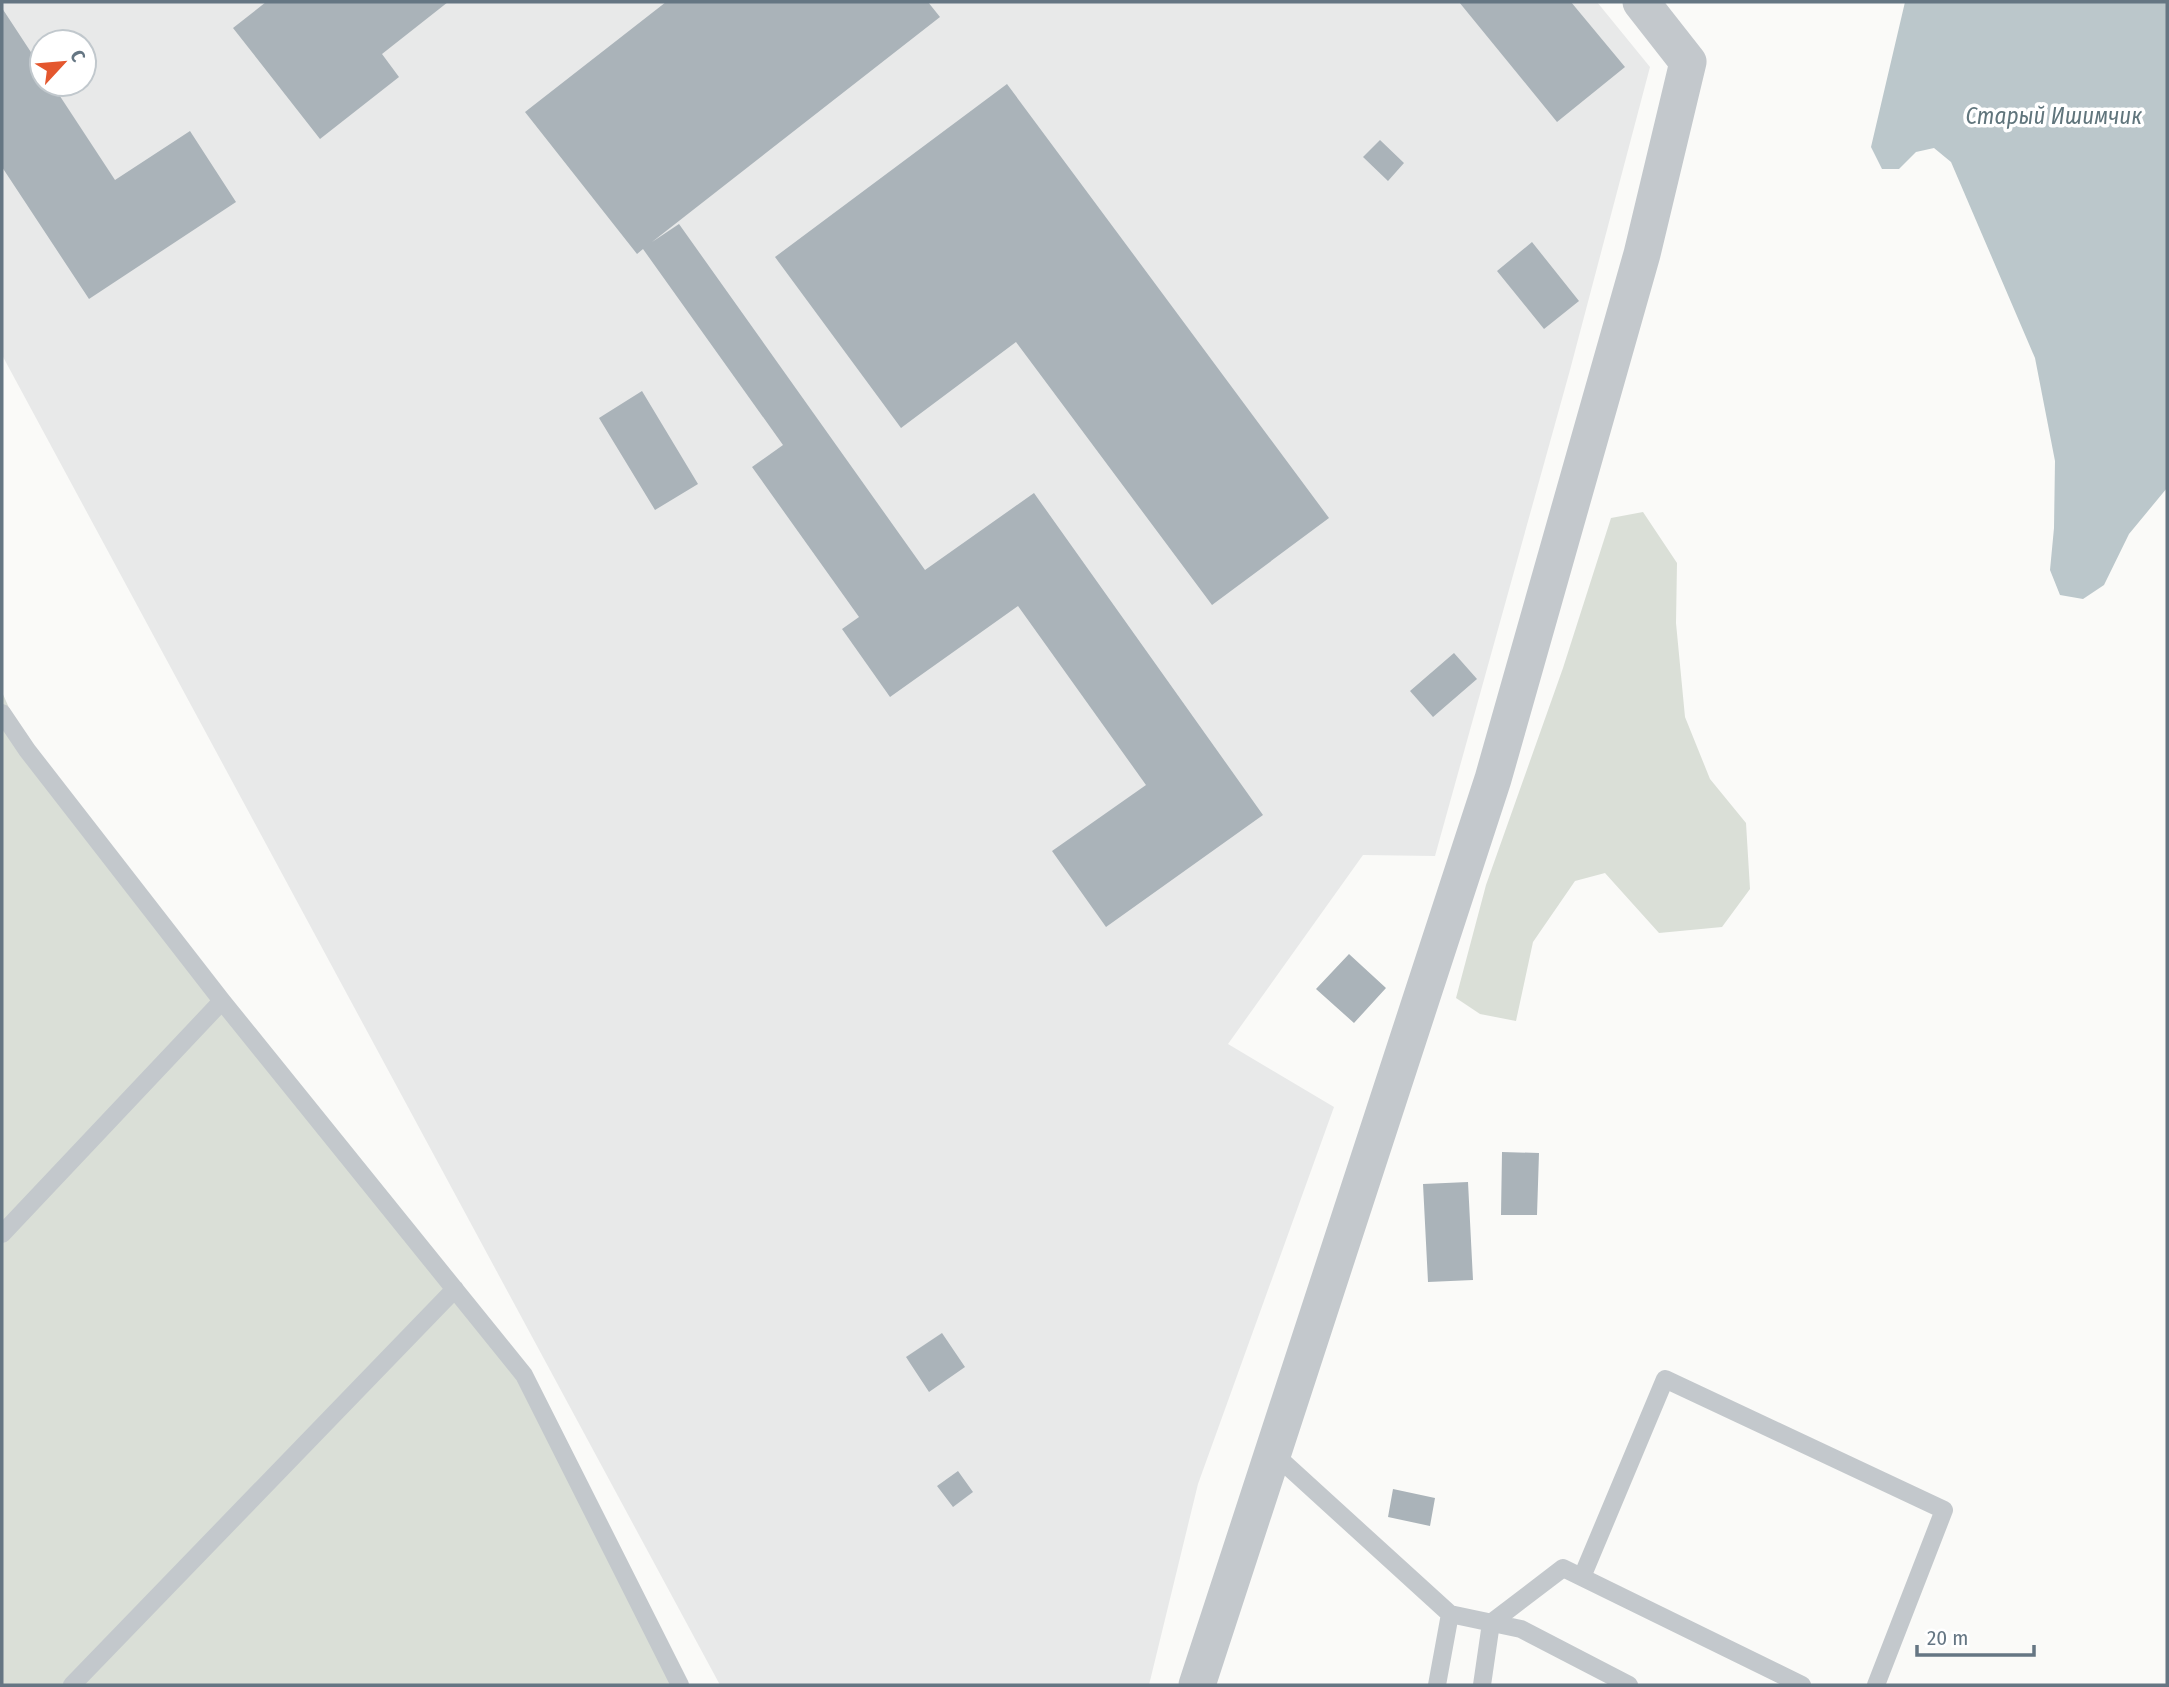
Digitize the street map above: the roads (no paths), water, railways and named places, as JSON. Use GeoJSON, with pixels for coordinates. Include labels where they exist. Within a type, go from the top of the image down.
{"type":"FeatureCollection","features":[{"type":"Feature","properties":{"kind":"street"},"geometry":{"type":"LineString","coordinates":[[1196,1685],[1493,779],[1642,254],[1688,62],[1641,2]]}},
{"type":"Feature","properties":{"kind":"lane"},"geometry":{"type":"LineString","coordinates":[[2,713],[27,750],[222,1001],[524,1375],[680,1685]]}},
{"type":"Feature","properties":{"kind":"lane"},"geometry":{"type":"LineString","coordinates":[[2,1234],[222,1001]]}},
{"type":"Feature","properties":{"kind":"lane"},"geometry":{"type":"LineString","coordinates":[[72,1685],[454,1289]]}},
{"type":"Feature","properties":{"kind":"lane"},"geometry":{"type":"LineString","coordinates":[[1582,1577],[1665,1379],[1944,1510],[1876,1685]]}},
{"type":"Feature","properties":{"kind":"lane"},"geometry":{"type":"LineString","coordinates":[[1272,1452],[1450,1614],[1521,1629],[1629,1685]]}},
{"type":"Feature","properties":{"kind":"lane"},"geometry":{"type":"LineString","coordinates":[[1482,1685],[1491,1623],[1563,1568],[1802,1685]]}},
{"type":"Feature","properties":{"kind":"lane"},"geometry":{"type":"LineString","coordinates":[[1437,1685],[1450,1614]]}},
{"type":"Feature","properties":{"kind":"water","name":"Старый Ишимчик"},"geometry":{"type":"Polygon","coordinates":[[[1905,2],[2167,2],[2167,488],[2129,534],[2104,585],[2083,599],[2060,595],[2050,570],[2055,461],[2035,358],[1951,162],[1934,148],[1916,152],[1899,169],[1882,169],[1871,147],[1905,2]]]}}]}
